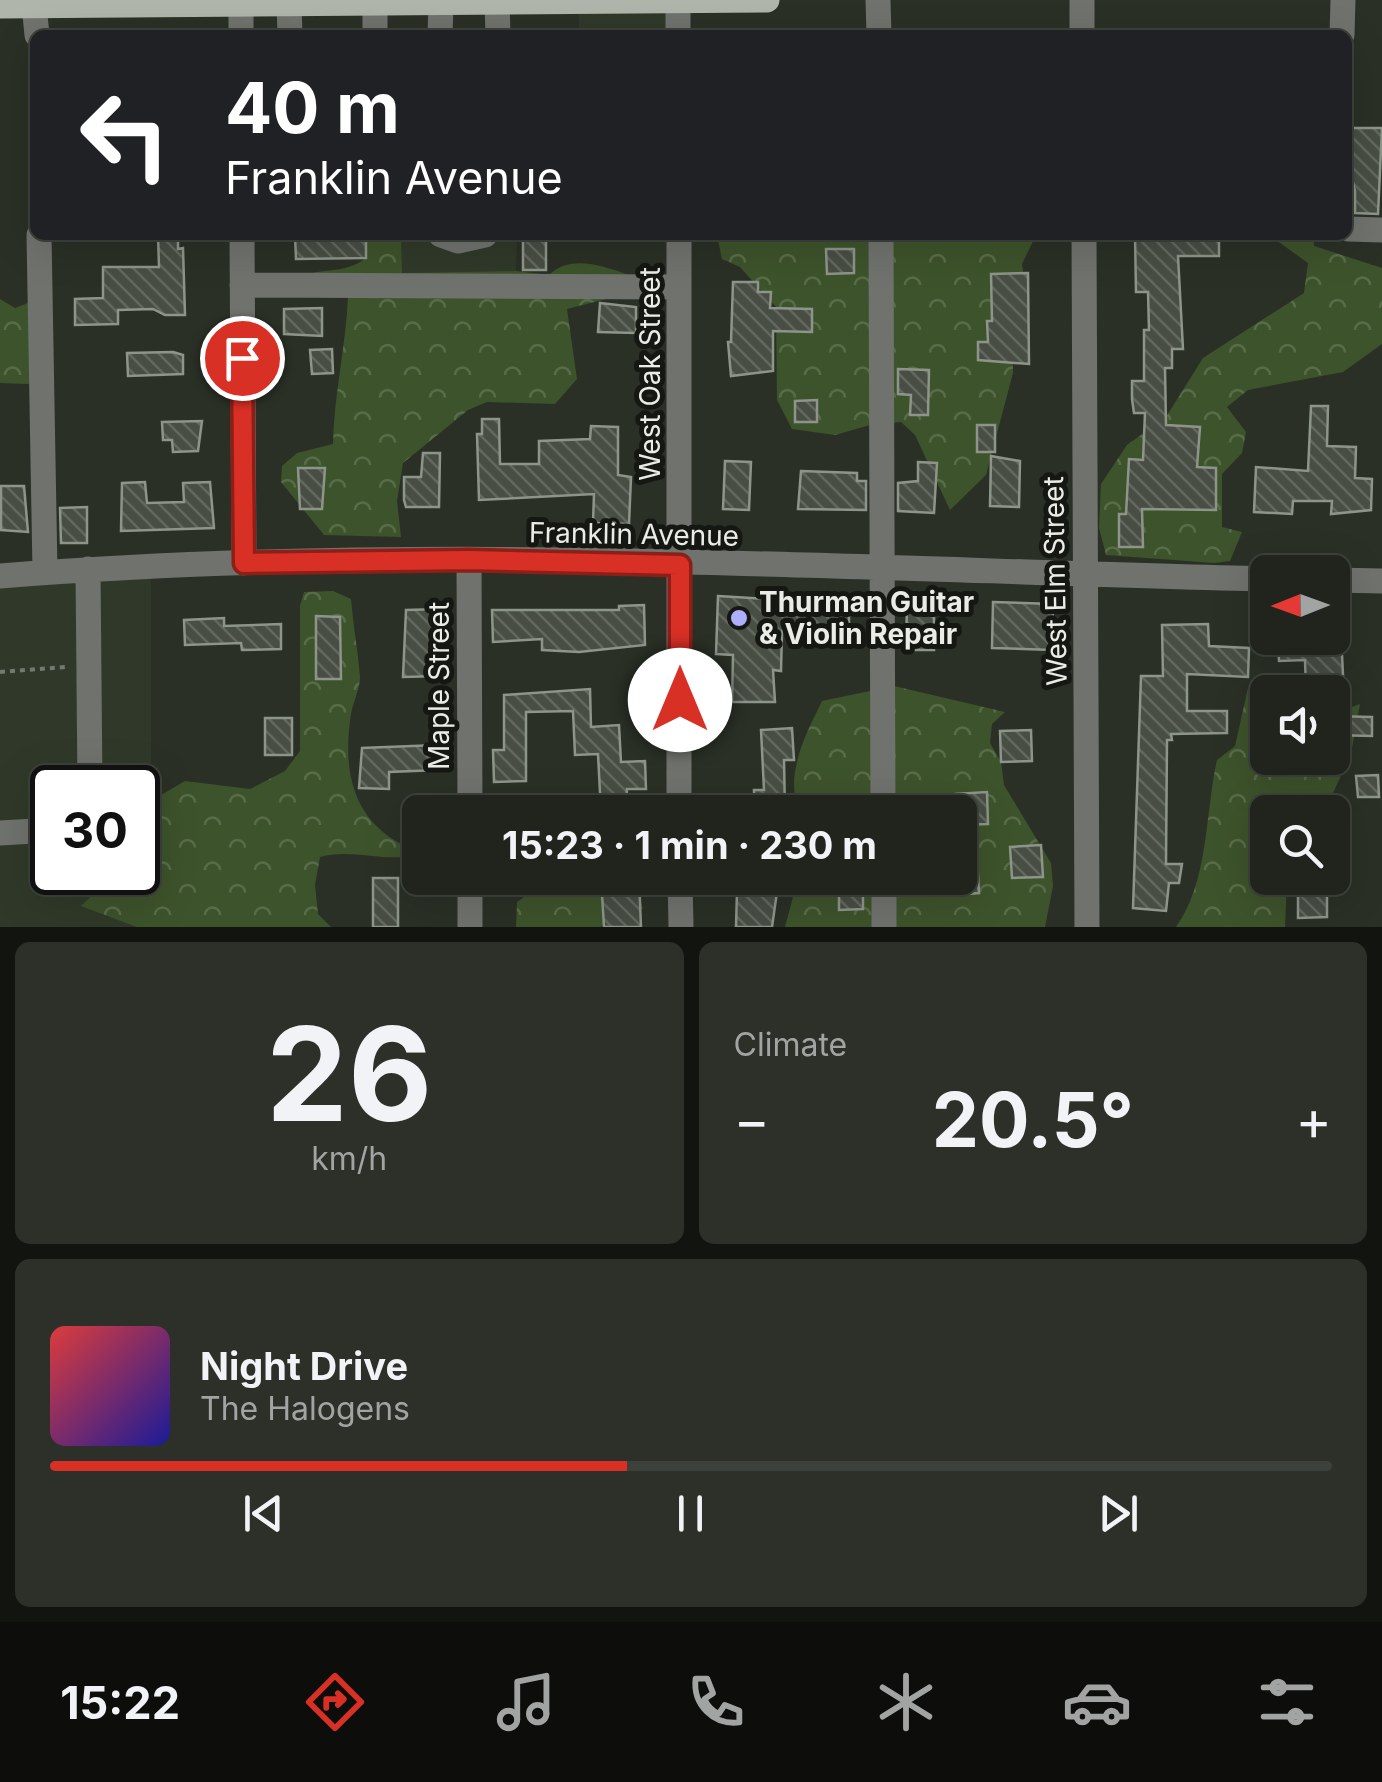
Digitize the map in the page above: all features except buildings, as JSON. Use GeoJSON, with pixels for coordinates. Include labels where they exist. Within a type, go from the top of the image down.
{"type":"FeatureCollection","features":[{"type":"Feature","properties":{"kind":"main road"},"geometry":{"type":"LineString","coordinates":[[0,6],[767,0]]}},
{"type":"Feature","properties":{"kind":"street"},"geometry":{"type":"LineString","coordinates":[[678,0],[678,30]]}},
{"type":"Feature","properties":{"kind":"street"},"geometry":{"type":"LineString","coordinates":[[878,0],[879,30]]}},
{"type":"Feature","properties":{"kind":"street"},"geometry":{"type":"LineString","coordinates":[[1082,0],[1082,30]]}},
{"type":"Feature","properties":{"kind":"street"},"geometry":{"type":"LineString","coordinates":[[1342,30],[1343,0]]}},
{"type":"Feature","properties":{"kind":"street"},"geometry":{"type":"LineString","coordinates":[[241,2],[241,30]]}},
{"type":"Feature","properties":{"kind":"street"},"geometry":{"type":"LineString","coordinates":[[440,30],[441,2]]}},
{"type":"Feature","properties":{"kind":"street"},"geometry":{"type":"LineString","coordinates":[[497,2],[498,30]]}},
{"type":"Feature","properties":{"kind":"street"},"geometry":{"type":"LineString","coordinates":[[375,3],[375,30]]}},
{"type":"Feature","properties":{"kind":"street"},"geometry":{"type":"LineString","coordinates":[[290,4],[290,30]]}},
{"type":"Feature","properties":{"kind":"street"},"geometry":{"type":"LineString","coordinates":[[34,6],[36,30]]}},
{"type":"Feature","properties":{"kind":"street"},"geometry":{"type":"LineString","coordinates":[[1352,229],[1382,230]]}},
{"type":"Feature","properties":{"kind":"street"},"geometry":{"type":"LineString","coordinates":[[39,240],[45,572]]}},
{"type":"Feature","properties":{"kind":"street"},"geometry":{"type":"LineString","coordinates":[[242,240],[244,563]]}},
{"type":"Feature","properties":{"kind":"street","name":"West Oak Street"},"geometry":{"type":"LineString","coordinates":[[679,240],[680,795]]}},
{"type":"Feature","properties":{"kind":"street"},"geometry":{"type":"LineString","coordinates":[[881,240],[884,795]]}},
{"type":"Feature","properties":{"kind":"street","name":"West Elm Street"},"geometry":{"type":"LineString","coordinates":[[1084,240],[1087,927]]}},
{"type":"Feature","properties":{"kind":"street"},"geometry":{"type":"LineString","coordinates":[[242,285],[680,287]]}},
{"type":"Feature","properties":{"kind":"street","name":"Franklin Avenue"},"geometry":{"type":"LineString","coordinates":[[0,576],[244,563],[469,560],[1250,579]]}},
{"type":"Feature","properties":{"kind":"street","name":"Maple Street"},"geometry":{"type":"LineString","coordinates":[[469,560],[470,795]]}},
{"type":"Feature","properties":{"kind":"street"},"geometry":{"type":"LineString","coordinates":[[88,569],[75,631],[88,665],[90,765]]}},
{"type":"Feature","properties":{"kind":"street"},"geometry":{"type":"LineString","coordinates":[[1350,580],[1382,581]]}},
{"type":"Feature","properties":{"kind":"street"},"geometry":{"type":"LineString","coordinates":[[0,832],[30,831]]}},
{"type":"Feature","properties":{"kind":"street"},"geometry":{"type":"LineString","coordinates":[[470,895],[470,927]]}},
{"type":"Feature","properties":{"kind":"street"},"geometry":{"type":"LineString","coordinates":[[680,895],[681,927]]}},
{"type":"Feature","properties":{"kind":"street"},"geometry":{"type":"LineString","coordinates":[[884,895],[884,927]]}},
{"type":"Feature","properties":{"kind":"path"},"geometry":{"type":"LineString","coordinates":[[0,672],[88,665]]}},
{"type":"Feature","properties":{"kind":"shaded area"},"geometry":{"type":"Polygon","coordinates":[[[579,0],[678,1],[678,30],[579,30],[579,0]]]}},
{"type":"Feature","properties":{"kind":"shaded area"},"geometry":{"type":"Polygon","coordinates":[[[401,240],[517,240],[516,271],[402,273],[401,240]]]}},
{"type":"Feature","properties":{"kind":"shaded area"},"geometry":{"type":"Polygon","coordinates":[[[151,569],[151,765],[30,765],[30,895],[160,895],[160,844],[285,927],[0,927],[0,581],[151,569]]]}},
{"type":"Feature","properties":{"kind":"green space"},"geometry":{"type":"Polygon","coordinates":[[[366,240],[401,240],[402,273],[516,271],[549,275],[577,263],[629,275],[614,297],[567,309],[577,379],[555,404],[487,402],[468,410],[403,463],[397,501],[401,537],[324,535],[281,482],[282,466],[297,453],[333,444],[347,315],[348,297],[295,279],[357,264],[366,258],[366,240]]]}},
{"type":"Feature","properties":{"kind":"green space"},"geometry":{"type":"Polygon","coordinates":[[[718,240],[1034,240],[1022,264],[1029,311],[1012,327],[1013,373],[986,475],[950,510],[915,435],[901,422],[870,425],[835,435],[792,429],[777,400],[776,307],[740,267],[722,259],[718,240]]]}},
{"type":"Feature","properties":{"kind":"green space"},"geometry":{"type":"Polygon","coordinates":[[[1276,240],[1313,240],[1314,246],[1382,268],[1382,344],[1343,372],[1248,390],[1227,407],[1246,432],[1242,453],[1222,474],[1222,527],[1242,532],[1230,561],[1106,555],[1099,528],[1101,484],[1127,445],[1166,417],[1203,358],[1304,293],[1308,263],[1276,240]]]}},
{"type":"Feature","properties":{"kind":"green space"},"geometry":{"type":"Polygon","coordinates":[[[0,299],[15,308],[28,303],[33,360],[29,384],[0,383],[0,299]]]}},
{"type":"Feature","properties":{"kind":"green space"},"geometry":{"type":"Polygon","coordinates":[[[333,591],[351,599],[360,682],[348,737],[352,780],[367,816],[402,844],[402,857],[320,857],[315,885],[318,914],[331,927],[137,927],[81,906],[93,895],[160,895],[160,796],[185,781],[250,789],[285,771],[300,751],[300,606],[304,592],[333,591]]]}},
{"type":"Feature","properties":{"kind":"green space"},"geometry":{"type":"Polygon","coordinates":[[[894,686],[1005,712],[992,724],[990,743],[1001,762],[1004,785],[1051,863],[1053,886],[1045,927],[785,927],[793,895],[977,895],[977,795],[794,795],[799,753],[822,701],[894,686]]]}},
{"type":"Feature","properties":{"kind":"green space"},"geometry":{"type":"Polygon","coordinates":[[[1248,688],[1250,775],[1341,775],[1332,795],[1250,795],[1250,895],[1286,895],[1285,927],[1176,927],[1195,889],[1217,760],[1235,746],[1248,688]]]}},
{"type":"Feature","properties":{"kind":"green space"},"geometry":{"type":"Polygon","coordinates":[[[1360,704],[1351,753],[1350,708],[1360,704]]]}},
{"type":"Feature","properties":{"kind":"green space"},"geometry":{"type":"Polygon","coordinates":[[[527,895],[640,897],[643,909],[600,927],[516,927],[517,902],[527,895]]]}},
{"type":"Feature","properties":{"kind":"place","name":"Thurman Guitar & Violin Repair"},"geometry":{"type":"Point","coordinates":[739,618]}},
{"type":"Feature","properties":{"kind":"route"},"geometry":{"type":"LineString","coordinates":[[242,358],[244,563],[469,560],[680,565],[680,700]]}}]}
